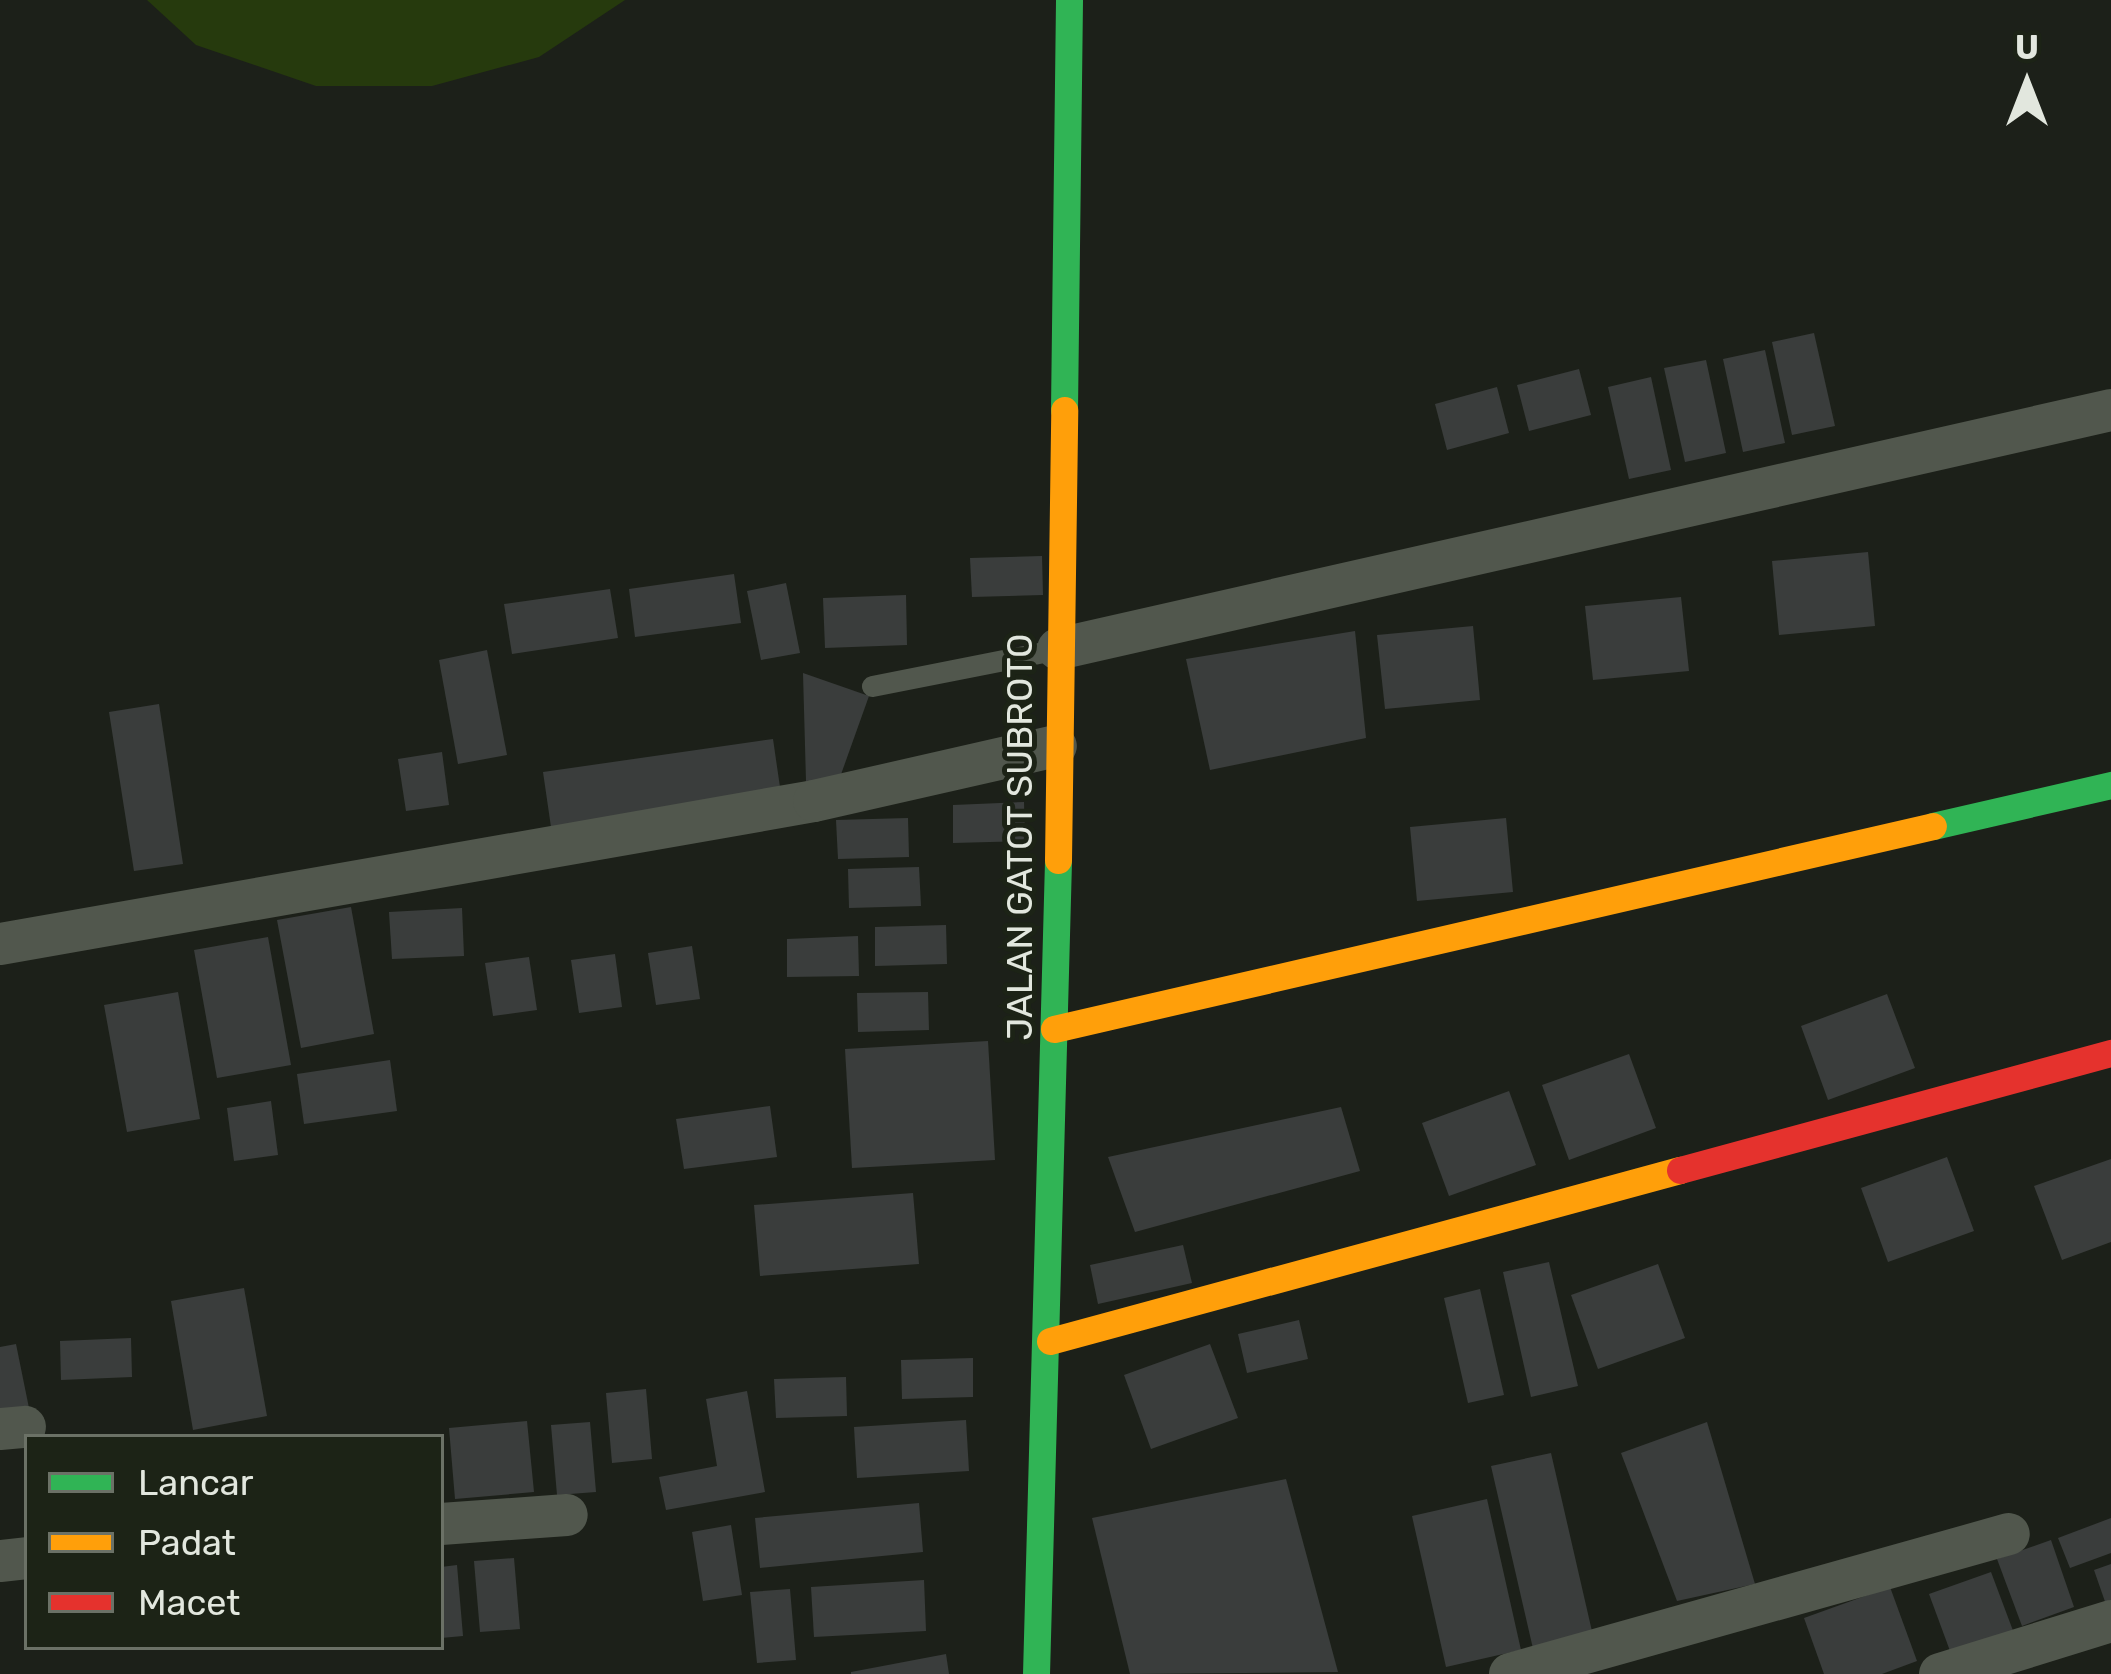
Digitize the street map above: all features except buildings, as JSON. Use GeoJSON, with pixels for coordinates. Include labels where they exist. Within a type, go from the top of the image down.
{"type":"FeatureCollection","features":[{"type":"Feature","properties":{"kind":"street","name":"JALAN GATOT SUBROTO"},"geometry":{"type":"LineString","coordinates":[[1036,1674],[1050,1341],[1069,0]]}},
{"type":"Feature","properties":{"kind":"street"},"geometry":{"type":"LineString","coordinates":[[1058,649],[2111,410]]}},
{"type":"Feature","properties":{"kind":"street"},"geometry":{"type":"LineString","coordinates":[[0,944],[814,801],[1056,746]]}},
{"type":"Feature","properties":{"kind":"street"},"geometry":{"type":"LineString","coordinates":[[1054,1029],[2111,785]]}},
{"type":"Feature","properties":{"kind":"street"},"geometry":{"type":"LineString","coordinates":[[1050,1341],[2111,1053]]}},
{"type":"Feature","properties":{"kind":"street"},"geometry":{"type":"LineString","coordinates":[[444,1524],[567,1515]]}},
{"type":"Feature","properties":{"kind":"street"},"geometry":{"type":"LineString","coordinates":[[1510,1674],[2009,1534]]}},
{"type":"Feature","properties":{"kind":"street"},"geometry":{"type":"LineString","coordinates":[[1940,1674],[2111,1621]]}},
{"type":"Feature","properties":{"kind":"lane"},"geometry":{"type":"LineString","coordinates":[[872,686],[1058,649]]}},
{"type":"Feature","properties":{"kind":"green space"},"geometry":{"type":"Polygon","coordinates":[[[147,0],[625,0],[539,57],[432,86],[316,86],[196,45],[147,0]]]}},
{"type":"Feature","properties":{"kind":"traffic: fast"},"geometry":{"type":"LineString","coordinates":[[1064,410],[1069,0]]}},
{"type":"Feature","properties":{"kind":"traffic: fast"},"geometry":{"type":"LineString","coordinates":[[1933,826],[2111,785]]}},
{"type":"Feature","properties":{"kind":"traffic: fast"},"geometry":{"type":"LineString","coordinates":[[1036,1674],[1058,860]]}},
{"type":"Feature","properties":{"kind":"traffic: slow"},"geometry":{"type":"LineString","coordinates":[[1058,860],[1064,410]]}},
{"type":"Feature","properties":{"kind":"traffic: slow"},"geometry":{"type":"LineString","coordinates":[[1054,1029],[1933,826]]}},
{"type":"Feature","properties":{"kind":"traffic: slow"},"geometry":{"type":"LineString","coordinates":[[1050,1341],[1680,1170]]}},
{"type":"Feature","properties":{"kind":"traffic: jam"},"geometry":{"type":"LineString","coordinates":[[1680,1170],[2111,1053]]}}]}
